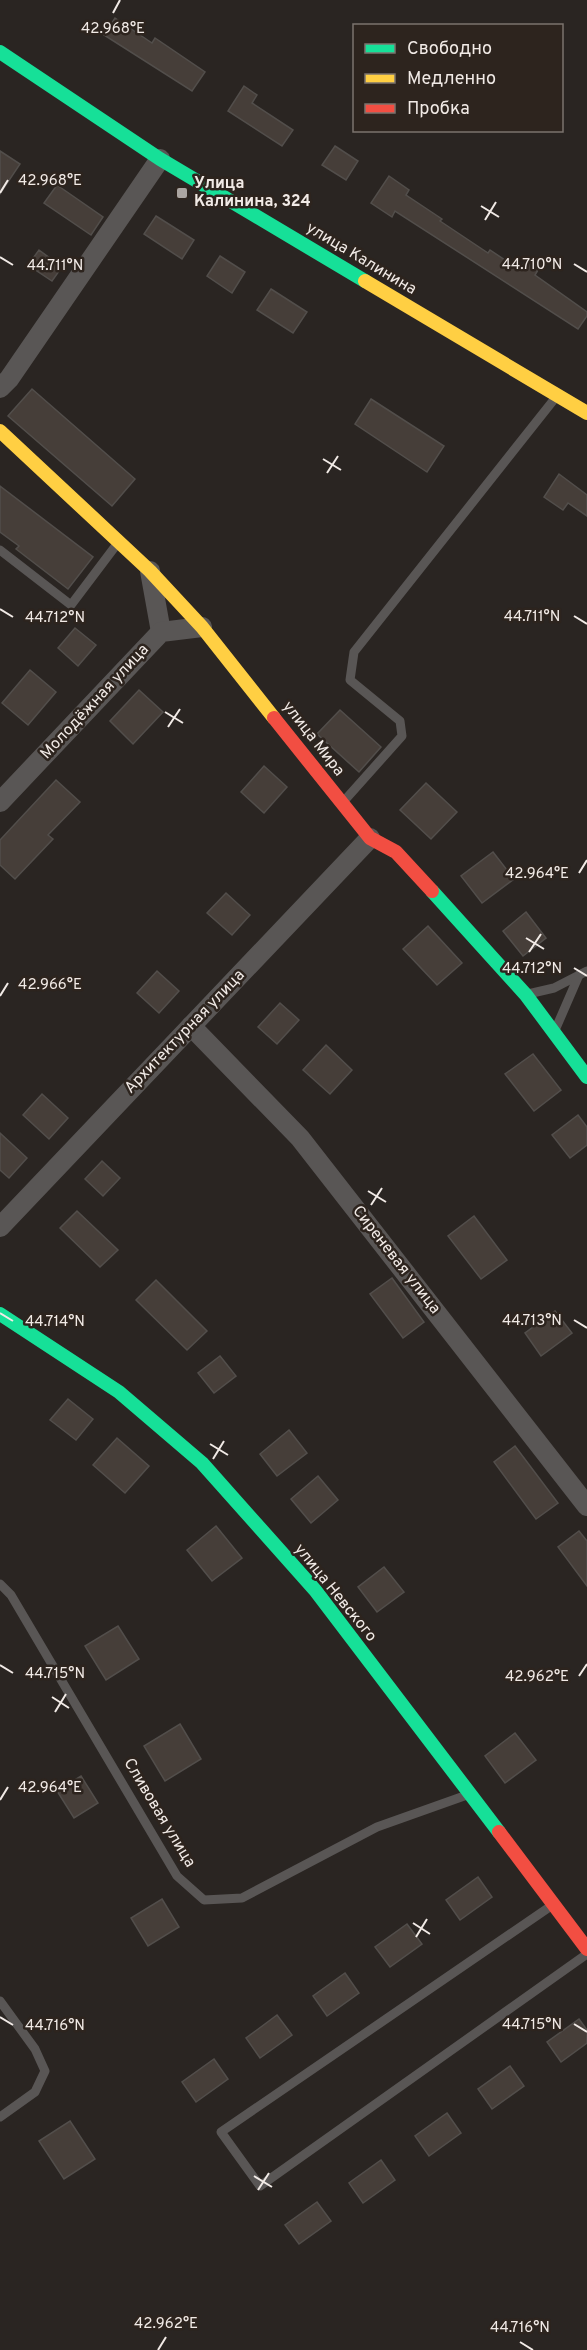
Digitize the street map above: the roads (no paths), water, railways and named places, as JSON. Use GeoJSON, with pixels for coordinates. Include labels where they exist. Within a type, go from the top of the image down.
{"type":"FeatureCollection","features":[{"type":"Feature","properties":{"kind":"street","name":"улица Калинина"},"geometry":{"type":"LineString","coordinates":[[0,52],[160,159],[587,413]]}},
{"type":"Feature","properties":{"kind":"street"},"geometry":{"type":"LineString","coordinates":[[0,388],[9,379],[160,159]]}},
{"type":"Feature","properties":{"kind":"street","name":"улица Мира"},"geometry":{"type":"LineString","coordinates":[[0,431],[150,571],[202,627],[370,838],[396,852],[526,995],[587,1077]]}},
{"type":"Feature","properties":{"kind":"street"},"geometry":{"type":"LineString","coordinates":[[150,571],[161,632]]}},
{"type":"Feature","properties":{"kind":"street","name":"Молодёжная улица"},"geometry":{"type":"LineString","coordinates":[[0,802],[161,632],[202,627]]}},
{"type":"Feature","properties":{"kind":"street","name":"Архитектурная улица"},"geometry":{"type":"LineString","coordinates":[[0,1227],[370,838]]}},
{"type":"Feature","properties":{"kind":"street","name":"Сиреневая улица"},"geometry":{"type":"LineString","coordinates":[[191,1026],[300,1138],[586,1501]]}},
{"type":"Feature","properties":{"kind":"street","name":"улица Невского"},"geometry":{"type":"LineString","coordinates":[[0,1314],[119,1392],[202,1463],[315,1590],[587,1952]]}},
{"type":"Feature","properties":{"kind":"lane"},"geometry":{"type":"LineString","coordinates":[[342,803],[402,736],[400,721],[350,680],[354,652],[557,395]]}},
{"type":"Feature","properties":{"kind":"lane"},"geometry":{"type":"LineString","coordinates":[[0,550],[71,605],[118,542]]}},
{"type":"Feature","properties":{"kind":"lane"},"geometry":{"type":"LineString","coordinates":[[526,995],[554,988],[583,973]]}},
{"type":"Feature","properties":{"kind":"lane"},"geometry":{"type":"LineString","coordinates":[[554,1033],[583,973]]}},
{"type":"Feature","properties":{"kind":"lane","name":"Сливовая улица"},"geometry":{"type":"LineString","coordinates":[[0,1584],[11,1595],[177,1876],[204,1900],[242,1898],[377,1827],[470,1794]]}},
{"type":"Feature","properties":{"kind":"lane"},"geometry":{"type":"LineString","coordinates":[[553,1904],[221,2132],[260,2186],[587,1952]]}},
{"type":"Feature","properties":{"kind":"lane"},"geometry":{"type":"LineString","coordinates":[[0,2001],[35,2049],[45,2071],[35,2092],[0,2117]]}},
{"type":"Feature","properties":{"kind":"place","name":"Улица Калинина, 324"},"geometry":{"type":"Point","coordinates":[182,193]}}]}
